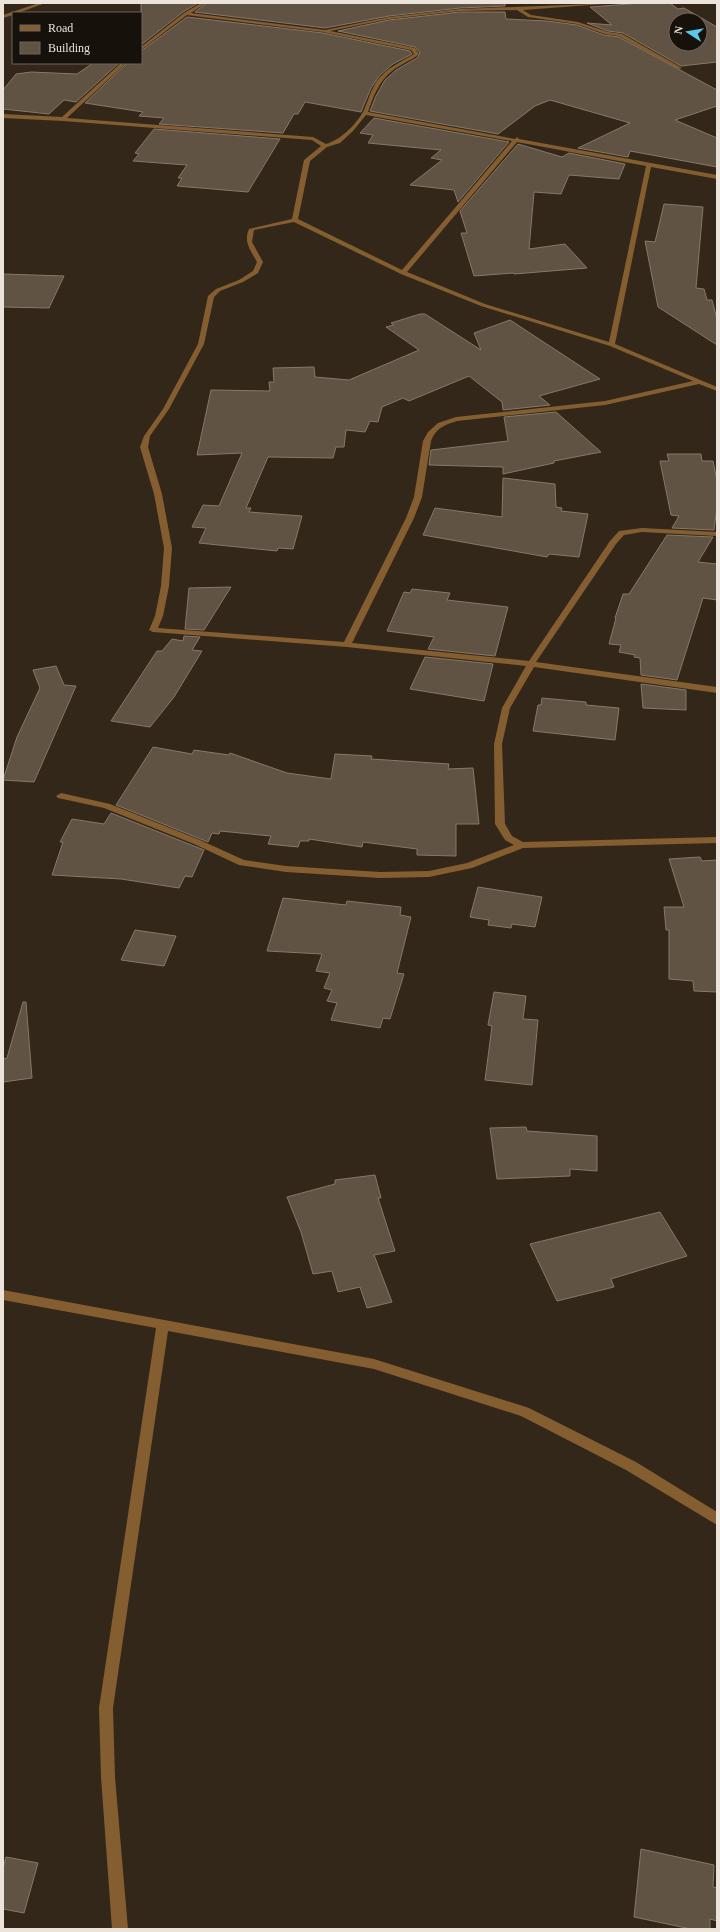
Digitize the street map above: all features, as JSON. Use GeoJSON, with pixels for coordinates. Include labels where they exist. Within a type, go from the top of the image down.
{"type":"FeatureCollection","features":[{"type":"Feature","properties":{"kind":"street"},"geometry":{"type":"LineString","coordinates":[[16,12],[43,3]]}},
{"type":"Feature","properties":{"kind":"street"},"geometry":{"type":"LineString","coordinates":[[142,48],[186,14],[204,3]]}},
{"type":"Feature","properties":{"kind":"street"},"geometry":{"type":"LineString","coordinates":[[323,31],[389,18],[460,10],[518,9],[616,3]]}},
{"type":"Feature","properties":{"kind":"street"},"geometry":{"type":"LineString","coordinates":[[518,9],[530,16],[578,22],[620,35],[680,68]]}},
{"type":"Feature","properties":{"kind":"street"},"geometry":{"type":"LineString","coordinates":[[186,14],[323,31],[413,49],[417,54],[390,70],[379,82],[370,98],[365,113],[351,130],[338,142],[326,146],[307,160],[295,220]]}},
{"type":"Feature","properties":{"kind":"street"},"geometry":{"type":"LineString","coordinates":[[63,119],[123,64]]}},
{"type":"Feature","properties":{"kind":"street"},"geometry":{"type":"LineString","coordinates":[[365,113],[517,139],[717,177]]}},
{"type":"Feature","properties":{"kind":"street"},"geometry":{"type":"LineString","coordinates":[[3,116],[63,119],[313,139],[326,146]]}},
{"type":"Feature","properties":{"kind":"street"},"geometry":{"type":"LineString","coordinates":[[403,273],[517,139]]}},
{"type":"Feature","properties":{"kind":"street"},"geometry":{"type":"LineString","coordinates":[[612,345],[649,164]]}},
{"type":"Feature","properties":{"kind":"street"},"geometry":{"type":"LineString","coordinates":[[717,389],[612,345],[483,305],[403,273],[295,220],[252,229],[248,235],[249,242],[260,262],[256,272],[240,281],[218,290],[211,296],[201,344],[166,409],[147,436],[144,447],[158,494],[168,548],[165,586],[159,616],[153,630],[347,645],[531,664],[717,690]]}},
{"type":"Feature","properties":{"kind":"street"},"geometry":{"type":"LineString","coordinates":[[347,645],[410,518],[418,497],[427,441],[430,432],[440,424],[456,419],[605,403],[698,382]]}},
{"type":"Feature","properties":{"kind":"street"},"geometry":{"type":"LineString","coordinates":[[522,846],[508,838],[500,824],[498,744],[506,708],[531,664],[613,543],[622,533],[642,530],[717,534]]}},
{"type":"Feature","properties":{"kind":"street"},"geometry":{"type":"LineString","coordinates":[[61,796],[107,806],[197,842],[242,863],[286,869],[380,875],[429,874],[469,866],[522,846],[717,840]]}},
{"type":"Feature","properties":{"kind":"street"},"geometry":{"type":"LineString","coordinates":[[3,1295],[374,1364],[525,1412],[631,1466],[717,1519]]}},
{"type":"Feature","properties":{"kind":"street"},"geometry":{"type":"LineString","coordinates":[[120,1929],[108,1777],[106,1708],[163,1325]]}},
{"type":"Feature","properties":{"kind":"building"},"geometry":{"type":"Polygon","coordinates":[[[141,3],[198,3],[183,12],[142,44],[141,3]]]}},
{"type":"Feature","properties":{"kind":"building"},"geometry":{"type":"Polygon","coordinates":[[[207,3],[505,3],[505,6],[460,8],[389,16],[325,28],[195,12],[207,3]]]}},
{"type":"Feature","properties":{"kind":"building"},"geometry":{"type":"Polygon","coordinates":[[[642,3],[670,3],[678,9],[684,8],[691,12],[668,12],[668,52],[708,52],[708,22],[717,27],[717,62],[681,66],[623,33],[608,31],[587,23],[612,25],[590,7],[642,3]]]}},
{"type":"Feature","properties":{"kind":"building"},"geometry":{"type":"Polygon","coordinates":[[[460,12],[505,12],[506,19],[547,21],[577,25],[604,35],[619,37],[717,90],[717,106],[675,120],[717,138],[717,167],[630,151],[628,157],[578,148],[630,123],[550,100],[535,106],[498,134],[370,111],[385,80],[396,70],[417,58],[420,53],[415,47],[338,31],[389,20],[460,12]]]}},
{"type":"Feature","properties":{"kind":"building"},"geometry":{"type":"Polygon","coordinates":[[[187,17],[323,33],[410,51],[412,54],[393,64],[380,75],[371,88],[361,112],[305,102],[298,114],[294,114],[283,133],[159,124],[164,118],[139,116],[143,112],[85,103],[126,64],[142,64],[142,50],[187,17]]]}},
{"type":"Feature","properties":{"kind":"building"},"geometry":{"type":"Polygon","coordinates":[[[92,64],[118,64],[76,102],[64,100],[49,114],[3,109],[3,90],[16,74],[31,72],[77,74],[92,64]]]}},
{"type":"Feature","properties":{"kind":"building"},"geometry":{"type":"Polygon","coordinates":[[[374,118],[509,142],[458,202],[454,190],[410,185],[442,160],[431,158],[441,150],[368,143],[373,135],[360,133],[374,118]]]}},
{"type":"Feature","properties":{"kind":"building"},"geometry":{"type":"Polygon","coordinates":[[[154,129],[280,139],[248,192],[177,186],[182,178],[178,178],[187,165],[133,161],[139,154],[135,153],[154,129]]]}},
{"type":"Feature","properties":{"kind":"building"},"geometry":{"type":"Polygon","coordinates":[[[518,144],[562,157],[569,153],[625,164],[619,179],[569,175],[561,194],[534,192],[529,249],[565,244],[587,268],[474,276],[461,233],[467,233],[460,211],[518,144]]]}},
{"type":"Feature","properties":{"kind":"building"},"geometry":{"type":"Polygon","coordinates":[[[664,204],[703,207],[696,288],[704,289],[707,300],[712,300],[717,319],[717,345],[658,307],[645,241],[655,242],[664,204]]]}},
{"type":"Feature","properties":{"kind":"building"},"geometry":{"type":"Polygon","coordinates":[[[3,274],[64,276],[49,308],[3,307],[3,274]]]}},
{"type":"Feature","properties":{"kind":"building"},"geometry":{"type":"Polygon","coordinates":[[[420,314],[425,314],[481,350],[474,333],[510,320],[600,379],[539,396],[550,405],[503,410],[502,402],[469,376],[409,401],[403,398],[382,407],[378,422],[370,421],[365,432],[346,430],[344,447],[336,447],[333,458],[268,457],[246,508],[251,508],[249,512],[302,516],[293,549],[278,548],[277,551],[199,543],[206,528],[192,527],[203,505],[219,506],[242,453],[197,455],[211,390],[270,391],[269,382],[274,382],[273,368],[314,367],[315,377],[349,380],[419,350],[386,327],[394,325],[391,323],[420,314]]]}},
{"type":"Feature","properties":{"kind":"building"},"geometry":{"type":"Polygon","coordinates":[[[556,412],[601,452],[554,461],[554,463],[503,474],[503,467],[429,465],[431,450],[508,441],[504,417],[556,412]]]}},
{"type":"Feature","properties":{"kind":"building"},"geometry":{"type":"Polygon","coordinates":[[[667,454],[701,454],[702,461],[713,461],[717,480],[717,507],[714,530],[672,528],[679,516],[671,515],[660,461],[669,461],[667,454]]]}},
{"type":"Feature","properties":{"kind":"building"},"geometry":{"type":"Polygon","coordinates":[[[503,478],[555,484],[556,507],[562,508],[561,511],[588,514],[579,557],[549,554],[547,557],[423,535],[435,508],[502,517],[503,478]]]}},
{"type":"Feature","properties":{"kind":"building"},"geometry":{"type":"Polygon","coordinates":[[[667,535],[713,537],[698,562],[717,564],[717,600],[703,598],[677,680],[641,675],[640,658],[634,657],[635,655],[619,652],[621,645],[609,644],[615,618],[623,594],[629,594],[667,535]]]}},
{"type":"Feature","properties":{"kind":"building"},"geometry":{"type":"Polygon","coordinates":[[[231,587],[204,630],[185,629],[189,588],[231,587]]]}},
{"type":"Feature","properties":{"kind":"building"},"geometry":{"type":"Polygon","coordinates":[[[412,589],[450,593],[447,600],[508,607],[495,656],[428,649],[434,637],[387,631],[404,592],[410,593],[412,589]]]}},
{"type":"Feature","properties":{"kind":"building"},"geometry":{"type":"Polygon","coordinates":[[[184,636],[200,637],[192,650],[202,651],[174,697],[150,727],[111,721],[157,651],[162,651],[172,639],[183,641],[184,636]]]}},
{"type":"Feature","properties":{"kind":"building"},"geometry":{"type":"Polygon","coordinates":[[[425,657],[493,664],[484,701],[410,689],[425,657]]]}},
{"type":"Feature","properties":{"kind":"building"},"geometry":{"type":"Polygon","coordinates":[[[56,666],[64,685],[76,686],[34,782],[3,780],[17,737],[40,688],[33,670],[56,666]]]}},
{"type":"Feature","properties":{"kind":"building"},"geometry":{"type":"Polygon","coordinates":[[[641,684],[686,690],[686,710],[643,708],[641,684]]]}},
{"type":"Feature","properties":{"kind":"building"},"geometry":{"type":"Polygon","coordinates":[[[542,698],[586,702],[586,705],[619,708],[615,740],[533,731],[538,705],[541,705],[542,698]]]}},
{"type":"Feature","properties":{"kind":"building"},"geometry":{"type":"Polygon","coordinates":[[[153,747],[192,754],[194,750],[229,755],[230,753],[287,773],[331,779],[335,754],[372,756],[371,759],[449,764],[448,769],[473,768],[479,824],[456,824],[456,856],[417,855],[417,849],[363,842],[362,847],[309,839],[309,841],[300,841],[298,847],[268,844],[271,836],[220,831],[219,834],[212,833],[208,842],[116,805],[153,747]]]}},
{"type":"Feature","properties":{"kind":"building"},"geometry":{"type":"Polygon","coordinates":[[[111,813],[204,850],[192,877],[185,876],[179,888],[121,879],[52,875],[63,842],[60,842],[72,819],[104,824],[111,813]]]}},
{"type":"Feature","properties":{"kind":"building"},"geometry":{"type":"Polygon","coordinates":[[[700,857],[702,861],[717,860],[717,992],[694,991],[693,981],[669,979],[669,930],[666,930],[664,907],[684,907],[669,859],[700,857]]]}},
{"type":"Feature","properties":{"kind":"building"},"geometry":{"type":"Polygon","coordinates":[[[478,887],[542,897],[535,927],[512,924],[511,928],[488,925],[489,920],[470,917],[478,887]]]}},
{"type":"Feature","properties":{"kind":"building"},"geometry":{"type":"Polygon","coordinates":[[[283,898],[346,905],[347,901],[401,907],[400,915],[411,917],[397,973],[404,974],[390,1019],[383,1018],[380,1028],[331,1020],[337,1003],[327,1001],[332,990],[324,988],[330,973],[316,971],[322,954],[267,951],[283,898]]]}},
{"type":"Feature","properties":{"kind":"building"},"geometry":{"type":"Polygon","coordinates":[[[135,930],[176,936],[164,966],[121,960],[135,930]]]}},
{"type":"Feature","properties":{"kind":"building"},"geometry":{"type":"Polygon","coordinates":[[[494,992],[526,996],[523,1019],[538,1020],[532,1085],[485,1080],[492,1026],[488,1025],[494,992]]]}},
{"type":"Feature","properties":{"kind":"building"},"geometry":{"type":"Polygon","coordinates":[[[23,1002],[26,1002],[32,1078],[3,1082],[3,1059],[7,1058],[23,1002]]]}},
{"type":"Feature","properties":{"kind":"building"},"geometry":{"type":"Polygon","coordinates":[[[526,1127],[527,1131],[597,1136],[597,1171],[570,1169],[570,1176],[497,1179],[490,1128],[526,1127]]]}},
{"type":"Feature","properties":{"kind":"building"},"geometry":{"type":"Polygon","coordinates":[[[375,1175],[381,1198],[378,1198],[395,1251],[374,1255],[392,1302],[367,1308],[360,1287],[338,1292],[332,1271],[313,1274],[301,1232],[287,1197],[335,1184],[335,1180],[375,1175]]]}},
{"type":"Feature","properties":{"kind":"building"},"geometry":{"type":"Polygon","coordinates":[[[660,1212],[687,1256],[611,1279],[614,1287],[557,1301],[530,1244],[660,1212]]]}},
{"type":"Feature","properties":{"kind":"building"},"geometry":{"type":"Polygon","coordinates":[[[641,1849],[714,1865],[713,1887],[717,1888],[717,1921],[710,1919],[710,1929],[691,1929],[634,1917],[641,1849]]]}},
{"type":"Feature","properties":{"kind":"building"},"geometry":{"type":"Polygon","coordinates":[[[6,1857],[38,1863],[24,1913],[3,1909],[3,1869],[6,1857]]]}}]}
